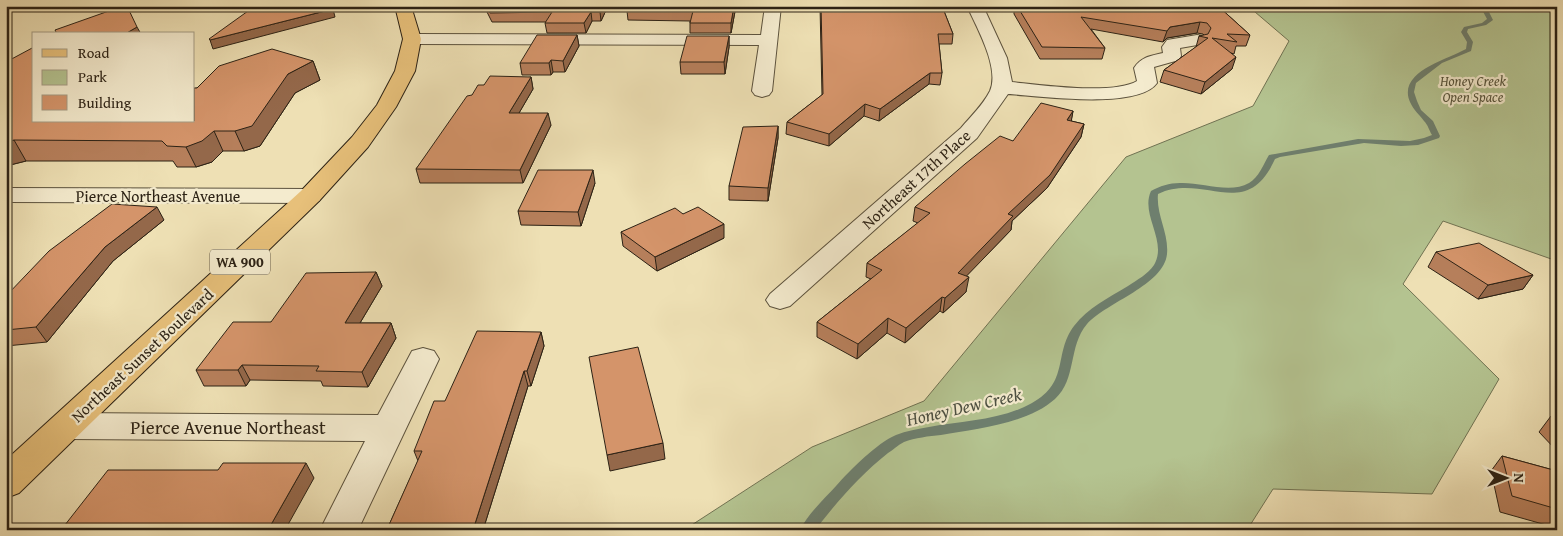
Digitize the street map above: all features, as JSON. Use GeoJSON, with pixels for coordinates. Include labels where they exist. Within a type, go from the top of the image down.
{"type":"FeatureCollection","features":[{"type":"Feature","properties":{"kind":"main road","name":"Northeast Sunset Boulevard"},"geometry":{"type":"LineString","coordinates":[[6,483],[310,196],[360,142],[386,106],[405,71],[412,39],[403,6]]}},
{"type":"Feature","properties":{"kind":"street"},"geometry":{"type":"LineString","coordinates":[[762,91],[773,6]]}},
{"type":"Feature","properties":{"kind":"street"},"geometry":{"type":"LineString","coordinates":[[975,6],[998,59],[1001,71],[1001,87],[1096,93],[1134,91],[1143,88],[1147,83],[1143,68],[1147,63],[1172,56],[1171,47],[1173,44],[1197,40]]}},
{"type":"Feature","properties":{"kind":"street"},"geometry":{"type":"LineString","coordinates":[[412,39],[769,40]]}},
{"type":"Feature","properties":{"kind":"street","name":"Northeast 17th Place"},"geometry":{"type":"LineString","coordinates":[[780,300],[969,133],[1001,87]]}},
{"type":"Feature","properties":{"kind":"street","name":"Pierce Northeast Avenue"},"geometry":{"type":"LineString","coordinates":[[6,195],[310,196]]}},
{"type":"Feature","properties":{"kind":"street"},"geometry":{"type":"LineString","coordinates":[[339,530],[423,359]]}},
{"type":"Feature","properties":{"kind":"street","name":"Pierce Avenue Northeast"},"geometry":{"type":"LineString","coordinates":[[67,426],[389,428]]}},
{"type":"Feature","properties":{"kind":"green space","name":"Honey Creek Open Space"},"geometry":{"type":"Polygon","coordinates":[[[1248,6],[1557,6],[1557,261],[1443,221],[1403,284],[1499,379],[1432,494],[1273,489],[1247,530],[684,530],[812,447],[924,401],[1126,157],[1253,106],[1289,41],[1248,6]]]}},
{"type":"Feature","properties":{"kind":"building"},"geometry":{"type":"Polygon","coordinates":[[[123,6],[127,6],[137,27],[128,32],[56,32],[55,30],[123,6]]]}},
{"type":"Feature","properties":{"kind":"building"},"geometry":{"type":"Polygon","coordinates":[[[255,6],[330,6],[333,9],[209,39],[255,6]]]}},
{"type":"Feature","properties":{"kind":"building"},"geometry":{"type":"Polygon","coordinates":[[[487,6],[602,6],[600,12],[591,12],[584,23],[545,23],[552,12],[490,13],[487,6]]]}},
{"type":"Feature","properties":{"kind":"building"},"geometry":{"type":"Polygon","coordinates":[[[628,6],[734,6],[731,23],[690,23],[693,11],[627,11],[628,6]]]}},
{"type":"Feature","properties":{"kind":"building"},"geometry":{"type":"Polygon","coordinates":[[[821,6],[942,6],[953,34],[938,34],[942,73],[930,73],[880,109],[865,104],[829,134],[787,122],[823,94],[821,6]]]}},
{"type":"Feature","properties":{"kind":"building"},"geometry":{"type":"Polygon","coordinates":[[[1017,6],[1218,6],[1250,35],[1227,34],[1237,42],[1212,38],[1236,57],[1205,82],[1164,70],[1208,38],[1199,36],[1208,34],[1211,28],[1207,23],[1200,22],[1170,27],[1167,31],[1081,17],[1105,48],[1042,47],[1017,6]]]}},
{"type":"Feature","properties":{"kind":"building"},"geometry":{"type":"Polygon","coordinates":[[[537,35],[577,35],[563,61],[551,60],[549,63],[520,63],[537,35]]]}},
{"type":"Feature","properties":{"kind":"building"},"geometry":{"type":"Polygon","coordinates":[[[687,36],[729,36],[724,62],[680,62],[687,36]]]}},
{"type":"Feature","properties":{"kind":"building"},"geometry":{"type":"Polygon","coordinates":[[[32,48],[32,122],[195,122],[195,88],[219,66],[272,49],[313,61],[288,74],[252,126],[235,131],[214,131],[202,141],[186,147],[167,146],[162,141],[14,140],[6,142],[6,62],[32,48]]]}},
{"type":"Feature","properties":{"kind":"building"},"geometry":{"type":"Polygon","coordinates":[[[490,76],[531,77],[509,113],[548,113],[520,170],[416,169],[467,96],[472,95],[478,85],[484,85],[490,76]]]}},
{"type":"Feature","properties":{"kind":"building"},"geometry":{"type":"Polygon","coordinates":[[[1041,103],[1073,111],[1067,120],[1084,124],[1050,175],[1008,214],[1013,216],[958,273],[969,277],[906,328],[888,318],[858,344],[817,322],[882,270],[867,263],[930,213],[915,207],[1000,136],[1013,141],[1041,103]]]}},
{"type":"Feature","properties":{"kind":"building"},"geometry":{"type":"Polygon","coordinates":[[[778,126],[768,188],[729,186],[743,127],[778,126]]]}},
{"type":"Feature","properties":{"kind":"building"},"geometry":{"type":"Polygon","coordinates":[[[538,170],[593,170],[578,212],[518,211],[538,170]]]}},
{"type":"Feature","properties":{"kind":"building"},"geometry":{"type":"Polygon","coordinates":[[[112,204],[157,207],[105,247],[36,327],[6,330],[6,296],[49,251],[112,204]]]}},
{"type":"Feature","properties":{"kind":"building"},"geometry":{"type":"Polygon","coordinates":[[[698,207],[724,224],[655,257],[621,232],[675,208],[683,214],[698,207]]]}},
{"type":"Feature","properties":{"kind":"building"},"geometry":{"type":"Polygon","coordinates":[[[1479,243],[1533,275],[1488,285],[1436,252],[1479,243]]]}},
{"type":"Feature","properties":{"kind":"building"},"geometry":{"type":"Polygon","coordinates":[[[376,272],[345,323],[391,323],[362,372],[316,371],[319,366],[242,365],[238,370],[196,370],[233,322],[271,322],[306,273],[376,272]]]}},
{"type":"Feature","properties":{"kind":"building"},"geometry":{"type":"Polygon","coordinates":[[[477,331],[541,332],[527,371],[524,371],[473,530],[377,530],[379,525],[389,525],[422,451],[414,451],[434,401],[445,401],[477,331]]]}},
{"type":"Feature","properties":{"kind":"building"},"geometry":{"type":"Polygon","coordinates":[[[638,347],[663,443],[607,455],[589,357],[638,347]]]}},
{"type":"Feature","properties":{"kind":"building"},"geometry":{"type":"Polygon","coordinates":[[[1551,416],[1557,416],[1557,422],[1551,416]]]}},
{"type":"Feature","properties":{"kind":"building"},"geometry":{"type":"Polygon","coordinates":[[[1502,456],[1557,471],[1557,509],[1512,496],[1502,456]]]}},
{"type":"Feature","properties":{"kind":"building"},"geometry":{"type":"Polygon","coordinates":[[[223,463],[306,463],[268,530],[61,530],[108,470],[218,470],[223,463]]]}},
{"type":"Feature","properties":{"kind":"waterway","name":"Honey Dew Creek"},"geometry":{"type":"LineString","coordinates":[[807,530],[853,476],[874,457],[899,439],[979,424],[1019,414],[1050,397],[1060,385],[1072,338],[1079,327],[1088,317],[1105,304],[1147,277],[1160,263],[1162,246],[1154,210],[1154,193],[1166,187],[1178,185],[1231,190],[1242,189],[1256,182],[1272,157],[1277,155],[1364,141],[1418,143],[1436,136],[1429,121],[1418,111],[1413,101],[1410,92],[1413,82],[1440,62],[1469,50],[1470,42],[1464,32],[1466,28],[1484,24],[1490,20],[1483,6]]}}]}
